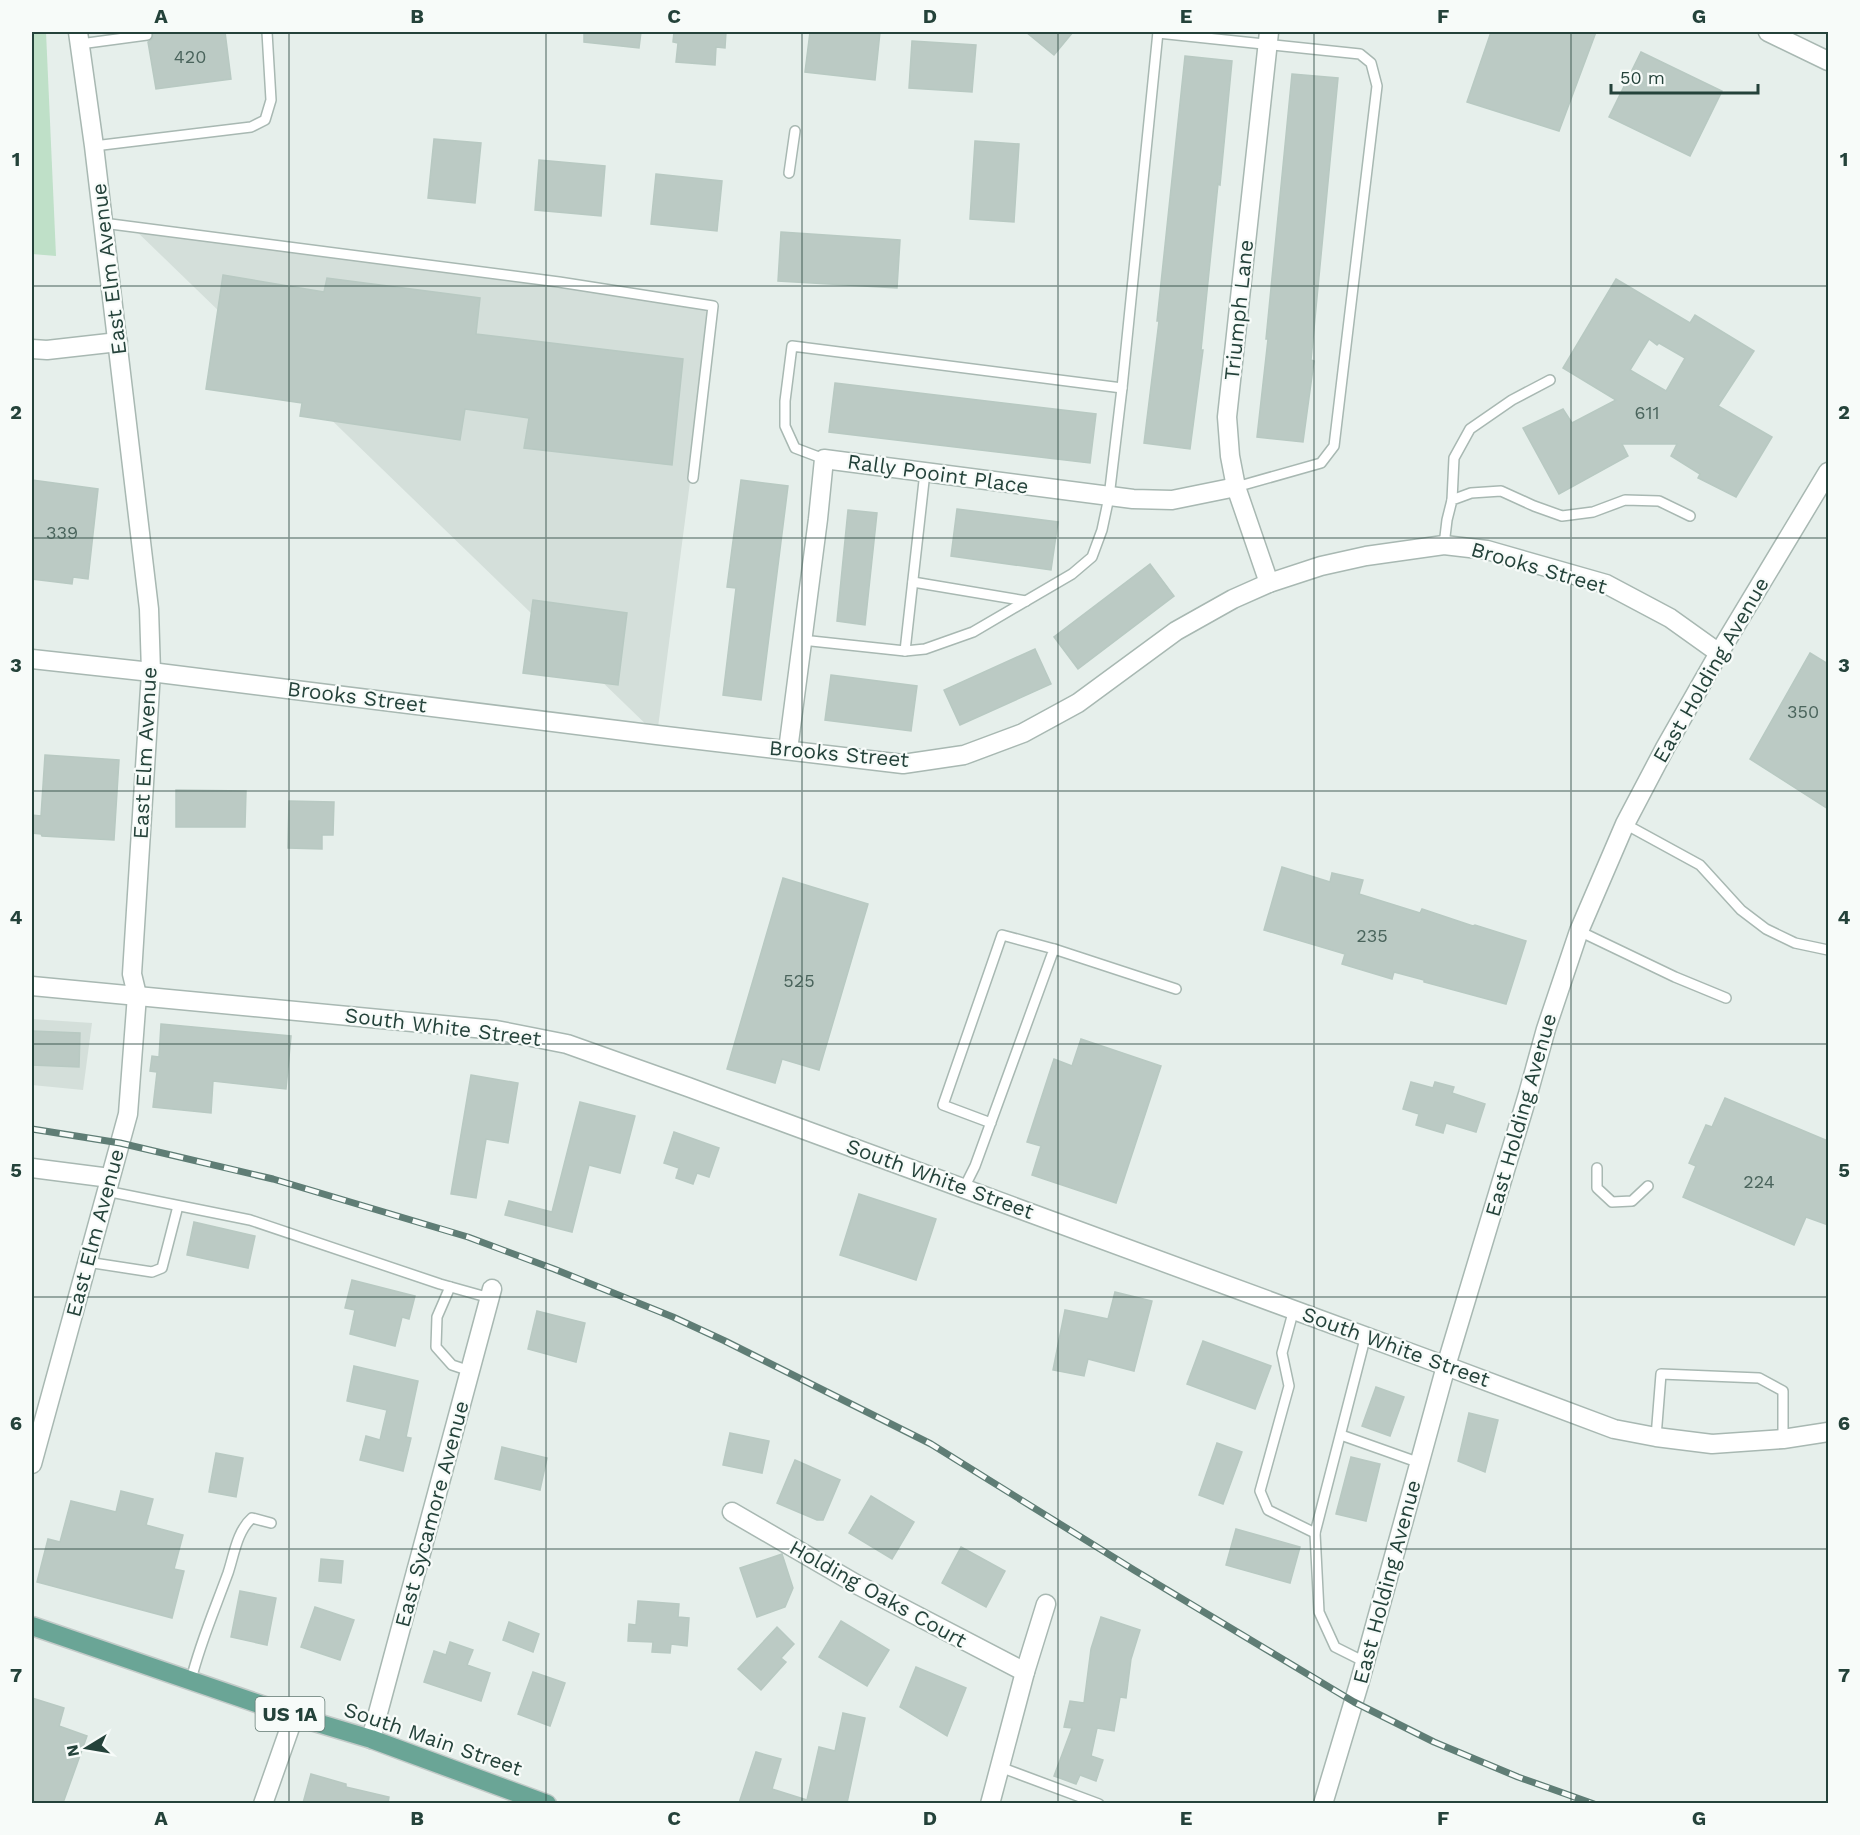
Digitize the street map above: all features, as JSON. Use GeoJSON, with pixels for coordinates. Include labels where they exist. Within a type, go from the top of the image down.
{"type":"FeatureCollection","features":[{"type":"Feature","properties":{"kind":"main road","name":"South Main Street"},"geometry":{"type":"LineString","coordinates":[[32,1626],[294,1716],[371,1739],[547,1803]]}},
{"type":"Feature","properties":{"kind":"street"},"geometry":{"type":"LineString","coordinates":[[1768,32],[1828,61]]}},
{"type":"Feature","properties":{"kind":"street","name":"East Elm Avenue"},"geometry":{"type":"LineString","coordinates":[[32,1464],[128,1114],[137,995],[132,974],[150,672],[149,609],[79,38]]}},
{"type":"Feature","properties":{"kind":"street","name":"Triumph Lane"},"geometry":{"type":"LineString","coordinates":[[1269,38],[1227,417],[1230,456],[1236,487],[1269,584]]}},
{"type":"Feature","properties":{"kind":"street"},"geometry":{"type":"LineString","coordinates":[[32,349],[47,350],[118,342]]}},
{"type":"Feature","properties":{"kind":"street","name":"Rally Pooint Place"},"geometry":{"type":"LineString","coordinates":[[788,750],[824,459],[1109,497],[1172,500],[1236,487]]}},
{"type":"Feature","properties":{"kind":"street","name":"East Holding Avenue"},"geometry":{"type":"LineString","coordinates":[[1323,1803],[1365,1662],[1446,1366],[1546,1029],[1579,931],[1625,824],[1665,748],[1719,653],[1828,472]]}},
{"type":"Feature","properties":{"kind":"street","name":"Brooks Street"},"geometry":{"type":"LineString","coordinates":[[32,659],[903,764],[964,755],[1023,734],[1078,703],[1176,631],[1233,599],[1269,584],[1322,566],[1366,556],[1444,544],[1487,550],[1606,584],[1670,618],[1719,653]]}},
{"type":"Feature","properties":{"kind":"street","name":"South White Street"},"geometry":{"type":"LineString","coordinates":[[32,986],[496,1030],[567,1044],[1366,1335],[1614,1429],[1712,1444],[1783,1439],[1828,1432]]}},
{"type":"Feature","properties":{"kind":"street"},"geometry":{"type":"LineString","coordinates":[[32,1168],[108,1185]]}},
{"type":"Feature","properties":{"kind":"street","name":"East Sycamore Avenue"},"geometry":{"type":"LineString","coordinates":[[371,1739],[491,1293]]}},
{"type":"Feature","properties":{"kind":"street","name":"Holding Oaks Court"},"geometry":{"type":"LineString","coordinates":[[732,1512],[856,1584],[1025,1672]]}},
{"type":"Feature","properties":{"kind":"street"},"geometry":{"type":"LineString","coordinates":[[990,1803],[1046,1604]]}},
{"type":"Feature","properties":{"kind":"street"},"geometry":{"type":"LineString","coordinates":[[263,1803],[294,1716]]}},
{"type":"Feature","properties":{"kind":"lane"},"geometry":{"type":"LineString","coordinates":[[94,146],[251,127],[265,120],[271,100],[267,32]]}},
{"type":"Feature","properties":{"kind":"lane"},"geometry":{"type":"LineString","coordinates":[[802,640],[904,651],[925,649],[973,632],[1072,574],[1092,557],[1102,530],[1109,497],[1158,32],[1269,38],[1360,54],[1371,63],[1377,86],[1334,446],[1321,463],[1236,487]]}},
{"type":"Feature","properties":{"kind":"lane"},"geometry":{"type":"LineString","coordinates":[[79,38],[147,35]]}},
{"type":"Feature","properties":{"kind":"lane"},"geometry":{"type":"LineString","coordinates":[[789,173],[795,131]]}},
{"type":"Feature","properties":{"kind":"lane"},"geometry":{"type":"LineString","coordinates":[[103,223],[559,282],[713,306],[693,478]]}},
{"type":"Feature","properties":{"kind":"lane"},"geometry":{"type":"LineString","coordinates":[[824,459],[795,448],[785,426],[785,401],[792,346],[1122,388]]}},
{"type":"Feature","properties":{"kind":"lane"},"geometry":{"type":"LineString","coordinates":[[1444,544],[1452,500],[1454,458],[1470,429],[1512,400],[1550,380]]}},
{"type":"Feature","properties":{"kind":"lane"},"geometry":{"type":"LineString","coordinates":[[904,651],[925,472]]}},
{"type":"Feature","properties":{"kind":"lane"},"geometry":{"type":"LineString","coordinates":[[1452,500],[1471,493],[1501,491],[1563,516],[1593,512],[1625,500],[1659,501],[1690,516]]}},
{"type":"Feature","properties":{"kind":"lane"},"geometry":{"type":"LineString","coordinates":[[913,582],[1026,601]]}},
{"type":"Feature","properties":{"kind":"lane"},"geometry":{"type":"LineString","coordinates":[[1625,824],[1700,865],[1741,910],[1766,929],[1795,943],[1828,950]]}},
{"type":"Feature","properties":{"kind":"lane"},"geometry":{"type":"LineString","coordinates":[[1579,931],[1726,998]]}},
{"type":"Feature","properties":{"kind":"lane"},"geometry":{"type":"LineString","coordinates":[[991,1123],[943,1105],[1002,935],[1176,988]]}},
{"type":"Feature","properties":{"kind":"lane"},"geometry":{"type":"LineString","coordinates":[[964,1188],[975,1166],[1054,949]]}},
{"type":"Feature","properties":{"kind":"lane"},"geometry":{"type":"LineString","coordinates":[[1597,1168],[1598,1188],[1612,1202],[1632,1201],[1648,1186]]}},
{"type":"Feature","properties":{"kind":"lane"},"geometry":{"type":"LineString","coordinates":[[108,1185],[178,1206],[250,1220],[450,1287],[491,1293]]}},
{"type":"Feature","properties":{"kind":"lane"},"geometry":{"type":"LineString","coordinates":[[87,1262],[152,1272],[162,1268],[178,1206]]}},
{"type":"Feature","properties":{"kind":"lane"},"geometry":{"type":"LineString","coordinates":[[450,1287],[437,1317],[436,1347],[452,1365],[470,1371]]}},
{"type":"Feature","properties":{"kind":"lane"},"geometry":{"type":"LineString","coordinates":[[1294,1309],[1282,1353],[1289,1386],[1260,1491],[1268,1510],[1315,1533]]}},
{"type":"Feature","properties":{"kind":"lane"},"geometry":{"type":"LineString","coordinates":[[1365,1662],[1335,1647],[1319,1612],[1315,1533],[1366,1335]]}},
{"type":"Feature","properties":{"kind":"lane"},"geometry":{"type":"LineString","coordinates":[[1656,1437],[1661,1374],[1759,1377],[1783,1391],[1783,1439]]}},
{"type":"Feature","properties":{"kind":"lane"},"geometry":{"type":"LineString","coordinates":[[1341,1435],[1420,1462]]}},
{"type":"Feature","properties":{"kind":"lane"},"geometry":{"type":"LineString","coordinates":[[191,1680],[197,1655],[238,1540],[252,1518],[271,1522]]}},
{"type":"Feature","properties":{"kind":"lane"},"geometry":{"type":"LineString","coordinates":[[1000,1767],[1099,1803]]}},
{"type":"Feature","properties":{"kind":"shaded area"},"geometry":{"type":"Polygon","coordinates":[[[131,226],[713,306],[657,735],[131,226]]]}},
{"type":"Feature","properties":{"kind":"shaded area"},"geometry":{"type":"Polygon","coordinates":[[[32,1019],[92,1023],[83,1090],[32,1085],[32,1019]]]}},
{"type":"Feature","properties":{"kind":"green space"},"geometry":{"type":"Polygon","coordinates":[[[32,32],[46,32],[56,256],[32,254],[32,32]]]}},
{"type":"Feature","properties":{"kind":"building"},"geometry":{"type":"Polygon","coordinates":[[[153,32],[225,32],[231,79],[156,89],[148,42],[153,38],[153,32]]]}},
{"type":"Feature","properties":{"kind":"building"},"geometry":{"type":"Polygon","coordinates":[[[584,32],[641,32],[639,48],[584,42],[584,32]]]}},
{"type":"Feature","properties":{"kind":"building"},"geometry":{"type":"Polygon","coordinates":[[[674,32],[726,32],[725,48],[716,47],[715,65],[676,62],[678,43],[673,42],[674,32]]]}},
{"type":"Feature","properties":{"kind":"building"},"geometry":{"type":"Polygon","coordinates":[[[810,32],[880,32],[875,80],[805,72],[810,32]]]}},
{"type":"Feature","properties":{"kind":"building"},"geometry":{"type":"Polygon","coordinates":[[[1026,32],[1073,32],[1054,55],[1026,32]]]}},
{"type":"Feature","properties":{"kind":"building"},"geometry":{"type":"Polygon","coordinates":[[[1491,32],[1596,32],[1559,131],[1467,102],[1491,32]]]}},
{"type":"Feature","properties":{"kind":"building"},"geometry":{"type":"Polygon","coordinates":[[[912,41],[976,45],[972,92],[909,88],[912,41]]]}},
{"type":"Feature","properties":{"kind":"building"},"geometry":{"type":"Polygon","coordinates":[[[1641,52],[1722,91],[1690,156],[1609,117],[1641,52]]]}},
{"type":"Feature","properties":{"kind":"building"},"geometry":{"type":"Polygon","coordinates":[[[1185,56],[1232,61],[1201,350],[1203,350],[1190,449],[1144,443],[1159,321],[1157,321],[1185,56]]]}},
{"type":"Feature","properties":{"kind":"building"},"geometry":{"type":"Polygon","coordinates":[[[1292,74],[1338,78],[1311,360],[1314,361],[1303,442],[1257,437],[1292,74]]]}},
{"type":"Feature","properties":{"kind":"building"},"geometry":{"type":"Polygon","coordinates":[[[434,139],[481,143],[475,203],[428,198],[434,139]]]}},
{"type":"Feature","properties":{"kind":"building"},"geometry":{"type":"Polygon","coordinates":[[[975,141],[1019,144],[1014,222],[970,219],[975,141]]]}},
{"type":"Feature","properties":{"kind":"building"},"geometry":{"type":"Polygon","coordinates":[[[539,160],[605,166],[601,216],[535,210],[539,160]]]}},
{"type":"Feature","properties":{"kind":"building"},"geometry":{"type":"Polygon","coordinates":[[[656,174],[722,181],[717,231],[651,224],[656,174]]]}},
{"type":"Feature","properties":{"kind":"building"},"geometry":{"type":"Polygon","coordinates":[[[781,232],[900,240],[897,288],[778,281],[781,232]]]}},
{"type":"Feature","properties":{"kind":"building"},"geometry":{"type":"Polygon","coordinates":[[[223,275],[324,292],[327,278],[480,298],[476,334],[683,359],[672,465],[524,448],[529,418],[465,409],[460,440],[300,416],[302,403],[206,389],[223,275]]]}},
{"type":"Feature","properties":{"kind":"building"},"geometry":{"type":"Polygon","coordinates":[[[1616,279],[1690,323],[1695,315],[1754,351],[1718,406],[1772,437],[1736,497],[1698,478],[1700,474],[1671,456],[1677,444],[1622,444],[1628,456],[1559,494],[1523,428],[1563,409],[1572,423],[1616,400],[1563,368],[1616,279]],[[1649,339],[1630,370],[1666,391],[1685,358],[1659,343],[1657,345],[1649,339]]]}},
{"type":"Feature","properties":{"kind":"building"},"geometry":{"type":"Polygon","coordinates":[[[835,383],[1096,414],[1090,463],[829,432],[835,383]]]}},
{"type":"Feature","properties":{"kind":"building"},"geometry":{"type":"Polygon","coordinates":[[[32,480],[98,489],[88,579],[73,577],[72,584],[32,579],[32,480]]]}},
{"type":"Feature","properties":{"kind":"building"},"geometry":{"type":"Polygon","coordinates":[[[741,480],[788,486],[761,700],[723,695],[736,588],[727,587],[741,480]]]}},
{"type":"Feature","properties":{"kind":"building"},"geometry":{"type":"Polygon","coordinates":[[[957,509],[1058,522],[1051,570],[951,556],[957,509]]]}},
{"type":"Feature","properties":{"kind":"building"},"geometry":{"type":"Polygon","coordinates":[[[848,510],[877,513],[865,625],[837,621],[848,510]]]}},
{"type":"Feature","properties":{"kind":"building"},"geometry":{"type":"Polygon","coordinates":[[[1150,564],[1174,596],[1078,669],[1054,637],[1150,564]]]}},
{"type":"Feature","properties":{"kind":"building"},"geometry":{"type":"Polygon","coordinates":[[[533,600],[627,613],[618,685],[523,673],[533,600]]]}},
{"type":"Feature","properties":{"kind":"building"},"geometry":{"type":"Polygon","coordinates":[[[1035,649],[1051,684],[960,725],[944,690],[1035,649]]]}},
{"type":"Feature","properties":{"kind":"building"},"geometry":{"type":"Polygon","coordinates":[[[1810,653],[1828,664],[1828,809],[1750,759],[1810,653]]]}},
{"type":"Feature","properties":{"kind":"building"},"geometry":{"type":"Polygon","coordinates":[[[831,675],[917,686],[911,731],[825,720],[831,675]]]}},
{"type":"Feature","properties":{"kind":"building"},"geometry":{"type":"Polygon","coordinates":[[[45,755],[119,760],[114,840],[42,836],[32,833],[32,815],[41,816],[45,755]]]}},
{"type":"Feature","properties":{"kind":"building"},"geometry":{"type":"Polygon","coordinates":[[[176,790],[246,791],[245,827],[176,827],[176,790]]]}},
{"type":"Feature","properties":{"kind":"building"},"geometry":{"type":"Polygon","coordinates":[[[289,801],[334,802],[333,835],[322,835],[322,849],[288,848],[289,801]]]}},
{"type":"Feature","properties":{"kind":"building"},"geometry":{"type":"Polygon","coordinates":[[[1282,867],[1330,882],[1332,873],[1363,880],[1359,894],[1420,913],[1422,909],[1526,941],[1506,1004],[1394,972],[1392,979],[1342,964],[1345,954],[1264,930],[1282,867]]]}},
{"type":"Feature","properties":{"kind":"building"},"geometry":{"type":"Polygon","coordinates":[[[783,878],[868,904],[819,1070],[782,1059],[775,1083],[727,1069],[783,878]]]}},
{"type":"Feature","properties":{"kind":"building"},"geometry":{"type":"Polygon","coordinates":[[[161,1024],[291,1036],[286,1089],[213,1081],[211,1113],[153,1107],[157,1072],[150,1071],[152,1056],[159,1057],[161,1024]]]}},
{"type":"Feature","properties":{"kind":"building"},"geometry":{"type":"Polygon","coordinates":[[[32,1031],[80,1033],[79,1067],[32,1065],[32,1031]]]}},
{"type":"Feature","properties":{"kind":"building"},"geometry":{"type":"Polygon","coordinates":[[[1081,1039],[1161,1066],[1116,1203],[1032,1175],[1041,1146],[1027,1142],[1054,1059],[1072,1066],[1081,1039]]]}},
{"type":"Feature","properties":{"kind":"building"},"geometry":{"type":"Polygon","coordinates":[[[471,1075],[518,1083],[508,1143],[486,1139],[476,1198],[451,1194],[471,1075]]]}},
{"type":"Feature","properties":{"kind":"building"},"geometry":{"type":"Polygon","coordinates":[[[1411,1082],[1433,1088],[1435,1082],[1454,1087],[1452,1093],[1485,1104],[1476,1132],[1446,1123],[1443,1133],[1416,1125],[1419,1114],[1403,1109],[1411,1082]]]}},
{"type":"Feature","properties":{"kind":"building"},"geometry":{"type":"Polygon","coordinates":[[[1725,1098],[1828,1141],[1828,1225],[1806,1217],[1794,1245],[1683,1197],[1696,1166],[1689,1163],[1706,1125],[1712,1127],[1725,1098]]]}},
{"type":"Feature","properties":{"kind":"building"},"geometry":{"type":"Polygon","coordinates":[[[580,1102],[635,1116],[620,1173],[589,1165],[572,1232],[505,1215],[509,1201],[552,1212],[580,1102]]]}},
{"type":"Feature","properties":{"kind":"building"},"geometry":{"type":"Polygon","coordinates":[[[674,1132],[719,1148],[709,1177],[697,1173],[693,1184],[676,1178],[679,1168],[664,1163],[674,1132]]]}},
{"type":"Feature","properties":{"kind":"building"},"geometry":{"type":"Polygon","coordinates":[[[859,1194],[936,1219],[916,1280],[840,1255],[859,1194]]]}},
{"type":"Feature","properties":{"kind":"building"},"geometry":{"type":"Polygon","coordinates":[[[194,1222],[255,1236],[248,1268],[187,1255],[194,1222]]]}},
{"type":"Feature","properties":{"kind":"building"},"geometry":{"type":"Polygon","coordinates":[[[352,1280],[415,1296],[409,1319],[402,1317],[395,1346],[350,1334],[355,1310],[345,1308],[352,1280]]]}},
{"type":"Feature","properties":{"kind":"building"},"geometry":{"type":"Polygon","coordinates":[[[1115,1292],[1152,1301],[1134,1371],[1088,1359],[1084,1376],[1053,1370],[1065,1310],[1108,1319],[1115,1292]]]}},
{"type":"Feature","properties":{"kind":"building"},"geometry":{"type":"Polygon","coordinates":[[[537,1311],[585,1323],[576,1362],[528,1349],[537,1311]]]}},
{"type":"Feature","properties":{"kind":"building"},"geometry":{"type":"Polygon","coordinates":[[[1203,1341],[1271,1366],[1255,1409],[1187,1384],[1203,1341]]]}},
{"type":"Feature","properties":{"kind":"building"},"geometry":{"type":"Polygon","coordinates":[[[354,1366],[418,1381],[406,1437],[411,1438],[403,1471],[360,1460],[366,1436],[380,1440],[387,1410],[347,1401],[354,1366]]]}},
{"type":"Feature","properties":{"kind":"building"},"geometry":{"type":"Polygon","coordinates":[[[1376,1387],[1404,1397],[1390,1436],[1362,1426],[1376,1387]]]}},
{"type":"Feature","properties":{"kind":"building"},"geometry":{"type":"Polygon","coordinates":[[[1469,1413],[1498,1420],[1485,1472],[1458,1461],[1469,1413]]]}},
{"type":"Feature","properties":{"kind":"building"},"geometry":{"type":"Polygon","coordinates":[[[730,1433],[769,1441],[762,1473],[723,1465],[730,1433]]]}},
{"type":"Feature","properties":{"kind":"building"},"geometry":{"type":"Polygon","coordinates":[[[1217,1443],[1242,1452],[1223,1504],[1199,1495],[1217,1443]]]}},
{"type":"Feature","properties":{"kind":"building"},"geometry":{"type":"Polygon","coordinates":[[[502,1447],[547,1458],[540,1490],[495,1479],[502,1447]]]}},
{"type":"Feature","properties":{"kind":"building"},"geometry":{"type":"Polygon","coordinates":[[[216,1453],[243,1458],[236,1497],[209,1492],[216,1453]]]}},
{"type":"Feature","properties":{"kind":"building"},"geometry":{"type":"Polygon","coordinates":[[[1351,1457],[1380,1464],[1366,1521],[1336,1514],[1351,1457]]]}},
{"type":"Feature","properties":{"kind":"building"},"geometry":{"type":"Polygon","coordinates":[[[795,1460],[840,1480],[823,1520],[817,1520],[777,1503],[795,1460]]]}},
{"type":"Feature","properties":{"kind":"building"},"geometry":{"type":"Polygon","coordinates":[[[121,1491],[153,1499],[146,1525],[183,1535],[174,1569],[184,1571],[172,1618],[37,1582],[48,1539],[60,1542],[71,1501],[116,1512],[121,1491]]]}},
{"type":"Feature","properties":{"kind":"building"},"geometry":{"type":"Polygon","coordinates":[[[871,1496],[914,1522],[892,1559],[849,1533],[871,1496]]]}},
{"type":"Feature","properties":{"kind":"building"},"geometry":{"type":"Polygon","coordinates":[[[1236,1529],[1300,1547],[1290,1583],[1226,1565],[1236,1529]]]}},
{"type":"Feature","properties":{"kind":"building"},"geometry":{"type":"Polygon","coordinates":[[[961,1547],[1005,1571],[986,1607],[942,1583],[961,1547]]]}},
{"type":"Feature","properties":{"kind":"building"},"geometry":{"type":"Polygon","coordinates":[[[782,1554],[793,1588],[785,1607],[757,1617],[740,1568],[782,1554]]]}},
{"type":"Feature","properties":{"kind":"building"},"geometry":{"type":"Polygon","coordinates":[[[321,1559],[343,1561],[341,1583],[319,1581],[321,1559]]]}},
{"type":"Feature","properties":{"kind":"building"},"geometry":{"type":"Polygon","coordinates":[[[240,1591],[276,1598],[267,1645],[231,1637],[240,1591]]]}},
{"type":"Feature","properties":{"kind":"building"},"geometry":{"type":"Polygon","coordinates":[[[638,1601],[679,1604],[678,1617],[689,1618],[687,1646],[671,1644],[670,1653],[652,1652],[653,1642],[628,1641],[629,1624],[636,1625],[638,1601]]]}},
{"type":"Feature","properties":{"kind":"building"},"geometry":{"type":"Polygon","coordinates":[[[315,1607],[354,1620],[340,1660],[301,1647],[315,1607]]]}},
{"type":"Feature","properties":{"kind":"building"},"geometry":{"type":"Polygon","coordinates":[[[1101,1617],[1140,1630],[1131,1659],[1126,1698],[1120,1697],[1114,1731],[1097,1728],[1091,1756],[1103,1760],[1096,1781],[1080,1775],[1076,1784],[1054,1776],[1072,1728],[1064,1727],[1070,1701],[1084,1703],[1091,1649],[1101,1617]]]}},
{"type":"Feature","properties":{"kind":"building"},"geometry":{"type":"Polygon","coordinates":[[[841,1621],[889,1650],[867,1686],[819,1657],[841,1621]]]}},
{"type":"Feature","properties":{"kind":"building"},"geometry":{"type":"Polygon","coordinates":[[[509,1622],[539,1634],[533,1652],[503,1640],[509,1622]]]}},
{"type":"Feature","properties":{"kind":"building"},"geometry":{"type":"Polygon","coordinates":[[[777,1627],[794,1644],[781,1658],[786,1662],[761,1690],[738,1669],[777,1627]]]}},
{"type":"Feature","properties":{"kind":"building"},"geometry":{"type":"Polygon","coordinates":[[[450,1642],[473,1650],[467,1665],[490,1673],[481,1701],[424,1682],[434,1651],[446,1655],[450,1642]]]}},
{"type":"Feature","properties":{"kind":"building"},"geometry":{"type":"Polygon","coordinates":[[[916,1667],[966,1688],[947,1736],[900,1707],[916,1667]]]}},
{"type":"Feature","properties":{"kind":"building"},"geometry":{"type":"Polygon","coordinates":[[[533,1672],[565,1683],[550,1726],[518,1714],[533,1672]]]}},
{"type":"Feature","properties":{"kind":"building"},"geometry":{"type":"Polygon","coordinates":[[[32,1698],[64,1708],[59,1726],[87,1736],[63,1803],[32,1803],[32,1698]]]}},
{"type":"Feature","properties":{"kind":"building"},"geometry":{"type":"Polygon","coordinates":[[[843,1713],[865,1718],[847,1803],[739,1803],[756,1752],[781,1759],[772,1789],[807,1800],[819,1747],[835,1751],[843,1713]]]}},
{"type":"Feature","properties":{"kind":"building"},"geometry":{"type":"Polygon","coordinates":[[[311,1774],[346,1784],[346,1787],[389,1797],[388,1803],[303,1803],[311,1774]]]}},
{"type":"Feature","properties":{"kind":"railway"},"geometry":{"type":"LineString","coordinates":[[32,1129],[120,1143],[273,1179],[468,1237],[673,1317],[931,1444],[1134,1570],[1354,1702],[1434,1742],[1518,1777],[1594,1804]]}}]}
